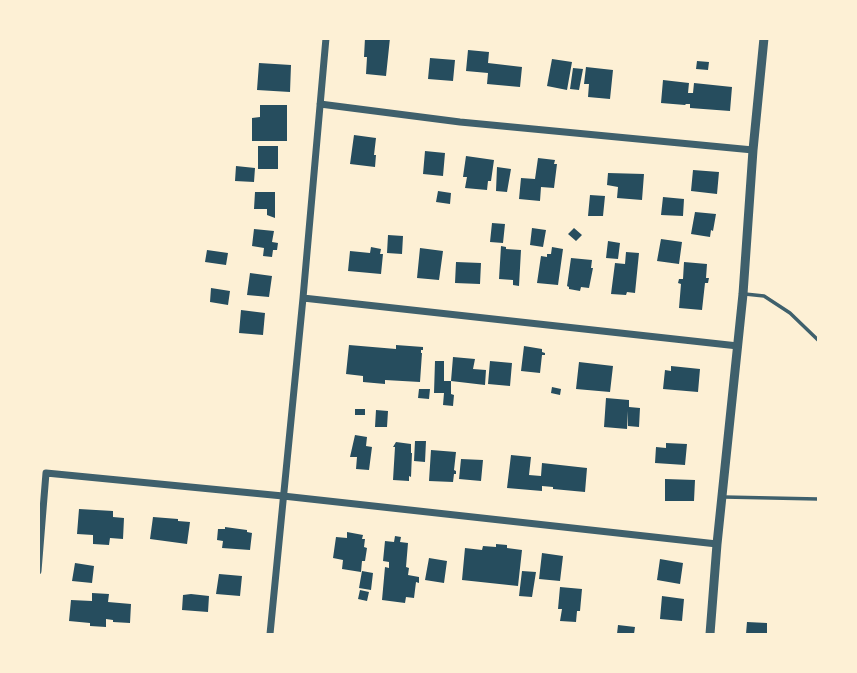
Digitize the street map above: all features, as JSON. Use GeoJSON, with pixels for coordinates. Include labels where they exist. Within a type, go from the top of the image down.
{"type":"FeatureCollection","features":[{"type":"Feature","properties":{"kind":"street"},"geometry":{"type":"LineString","coordinates":[[270,635],[326,38]]}},
{"type":"Feature","properties":{"kind":"street"},"geometry":{"type":"LineString","coordinates":[[710,635],[743,294],[764,38]]}},
{"type":"Feature","properties":{"kind":"street"},"geometry":{"type":"LineString","coordinates":[[320,104],[460,122],[753,150]]}},
{"type":"Feature","properties":{"kind":"street"},"geometry":{"type":"LineString","coordinates":[[303,298],[737,346]]}},
{"type":"Feature","properties":{"kind":"street"},"geometry":{"type":"LineString","coordinates":[[38,571],[46,473],[717,544]]}},
{"type":"Feature","properties":{"kind":"lane"},"geometry":{"type":"LineString","coordinates":[[743,294],[764,296],[790,313],[818,340]]}},
{"type":"Feature","properties":{"kind":"lane"},"geometry":{"type":"LineString","coordinates":[[722,498],[818,499]]}},
{"type":"Feature","properties":{"kind":"building"},"geometry":{"type":"Polygon","coordinates":[[[365,38],[390,38],[386,76],[366,74],[365,38]]]}},
{"type":"Feature","properties":{"kind":"building"},"geometry":{"type":"Polygon","coordinates":[[[468,50],[489,52],[488,63],[522,67],[520,87],[487,84],[488,73],[466,71],[468,50]]]}},
{"type":"Feature","properties":{"kind":"building"},"geometry":{"type":"Polygon","coordinates":[[[430,58],[455,60],[453,81],[428,79],[430,58]]]}},
{"type":"Feature","properties":{"kind":"building"},"geometry":{"type":"Polygon","coordinates":[[[552,59],[572,62],[567,90],[547,86],[552,59]]]}},
{"type":"Feature","properties":{"kind":"building"},"geometry":{"type":"Polygon","coordinates":[[[697,61],[709,62],[708,70],[696,69],[697,61]]]}},
{"type":"Feature","properties":{"kind":"building"},"geometry":{"type":"Polygon","coordinates":[[[259,63],[291,65],[290,92],[257,90],[259,63]]]}},
{"type":"Feature","properties":{"kind":"building"},"geometry":{"type":"Polygon","coordinates":[[[586,67],[613,70],[610,99],[588,97],[589,84],[584,84],[586,67]]]}},
{"type":"Feature","properties":{"kind":"building"},"geometry":{"type":"Polygon","coordinates":[[[573,68],[583,69],[579,90],[570,89],[573,68]]]}},
{"type":"Feature","properties":{"kind":"building"},"geometry":{"type":"Polygon","coordinates":[[[663,80],[689,83],[688,93],[693,93],[694,83],[732,87],[730,111],[690,108],[690,104],[661,103],[663,80]]]}},
{"type":"Feature","properties":{"kind":"building"},"geometry":{"type":"Polygon","coordinates":[[[260,105],[287,105],[287,141],[252,141],[252,118],[260,117],[260,105]]]}},
{"type":"Feature","properties":{"kind":"building"},"geometry":{"type":"Polygon","coordinates":[[[354,135],[376,138],[375,167],[350,164],[354,135]]]}},
{"type":"Feature","properties":{"kind":"building"},"geometry":{"type":"Polygon","coordinates":[[[258,146],[278,146],[278,169],[258,169],[258,146]]]}},
{"type":"Feature","properties":{"kind":"building"},"geometry":{"type":"Polygon","coordinates":[[[425,151],[445,153],[443,176],[423,174],[425,151]]]}},
{"type":"Feature","properties":{"kind":"building"},"geometry":{"type":"Polygon","coordinates":[[[466,156],[494,160],[487,190],[465,188],[467,177],[463,177],[466,156]]]}},
{"type":"Feature","properties":{"kind":"building"},"geometry":{"type":"Polygon","coordinates":[[[538,158],[555,160],[554,164],[557,164],[554,188],[541,187],[540,201],[519,199],[521,178],[535,179],[538,158]]]}},
{"type":"Feature","properties":{"kind":"building"},"geometry":{"type":"Polygon","coordinates":[[[236,166],[255,168],[254,182],[235,181],[236,166]]]}},
{"type":"Feature","properties":{"kind":"building"},"geometry":{"type":"Polygon","coordinates":[[[497,167],[511,169],[507,192],[496,191],[497,167]]]}},
{"type":"Feature","properties":{"kind":"building"},"geometry":{"type":"Polygon","coordinates":[[[693,170],[719,172],[717,194],[691,191],[693,170]]]}},
{"type":"Feature","properties":{"kind":"building"},"geometry":{"type":"Polygon","coordinates":[[[608,173],[644,174],[642,200],[617,198],[618,187],[607,185],[608,173]]]}},
{"type":"Feature","properties":{"kind":"building"},"geometry":{"type":"Polygon","coordinates":[[[438,191],[451,193],[450,204],[436,202],[438,191]]]}},
{"type":"Feature","properties":{"kind":"building"},"geometry":{"type":"Polygon","coordinates":[[[255,192],[275,192],[275,218],[267,215],[267,209],[254,209],[255,192]]]}},
{"type":"Feature","properties":{"kind":"building"},"geometry":{"type":"Polygon","coordinates":[[[590,195],[605,196],[603,216],[588,216],[590,195]]]}},
{"type":"Feature","properties":{"kind":"building"},"geometry":{"type":"Polygon","coordinates":[[[663,197],[684,199],[683,216],[661,215],[663,197]]]}},
{"type":"Feature","properties":{"kind":"building"},"geometry":{"type":"Polygon","coordinates":[[[695,212],[716,214],[710,237],[691,234],[695,212]]]}},
{"type":"Feature","properties":{"kind":"building"},"geometry":{"type":"Polygon","coordinates":[[[492,223],[505,224],[503,243],[490,242],[492,223]]]}},
{"type":"Feature","properties":{"kind":"building"},"geometry":{"type":"Polygon","coordinates":[[[532,228],[546,230],[543,247],[530,245],[532,228]]]}},
{"type":"Feature","properties":{"kind":"building"},"geometry":{"type":"Polygon","coordinates":[[[574,228],[582,235],[576,241],[568,234],[574,228]]]}},
{"type":"Feature","properties":{"kind":"building"},"geometry":{"type":"Polygon","coordinates":[[[254,229],[274,231],[272,242],[278,243],[272,257],[263,256],[264,248],[252,246],[254,229]]]}},
{"type":"Feature","properties":{"kind":"building"},"geometry":{"type":"Polygon","coordinates":[[[388,235],[403,236],[402,254],[387,253],[388,235]]]}},
{"type":"Feature","properties":{"kind":"building"},"geometry":{"type":"Polygon","coordinates":[[[661,239],[682,242],[679,264],[657,261],[661,239]]]}},
{"type":"Feature","properties":{"kind":"building"},"geometry":{"type":"Polygon","coordinates":[[[608,241],[620,243],[618,259],[606,258],[608,241]]]}},
{"type":"Feature","properties":{"kind":"building"},"geometry":{"type":"Polygon","coordinates":[[[501,246],[521,250],[519,286],[513,285],[513,280],[499,279],[501,246]]]}},
{"type":"Feature","properties":{"kind":"building"},"geometry":{"type":"Polygon","coordinates":[[[371,247],[381,249],[380,254],[383,254],[381,274],[348,271],[350,251],[370,253],[371,247]]]}},
{"type":"Feature","properties":{"kind":"building"},"geometry":{"type":"Polygon","coordinates":[[[552,247],[563,249],[558,285],[537,283],[541,256],[547,257],[547,254],[551,254],[552,247]]]}},
{"type":"Feature","properties":{"kind":"building"},"geometry":{"type":"Polygon","coordinates":[[[420,248],[443,251],[439,280],[417,278],[420,248]]]}},
{"type":"Feature","properties":{"kind":"building"},"geometry":{"type":"Polygon","coordinates":[[[207,250],[228,253],[226,265],[205,262],[207,250]]]}},
{"type":"Feature","properties":{"kind":"building"},"geometry":{"type":"Polygon","coordinates":[[[626,252],[639,253],[635,293],[611,294],[615,263],[625,264],[626,252]]]}},
{"type":"Feature","properties":{"kind":"building"},"geometry":{"type":"Polygon","coordinates":[[[571,258],[592,260],[589,288],[581,287],[580,291],[567,286],[571,258]]]}},
{"type":"Feature","properties":{"kind":"building"},"geometry":{"type":"Polygon","coordinates":[[[456,262],[481,263],[480,284],[455,283],[456,262]]]}},
{"type":"Feature","properties":{"kind":"building"},"geometry":{"type":"Polygon","coordinates":[[[684,262],[707,264],[706,278],[709,278],[708,283],[705,283],[702,310],[679,308],[681,284],[678,283],[679,279],[683,279],[684,262]]]}},
{"type":"Feature","properties":{"kind":"building"},"geometry":{"type":"Polygon","coordinates":[[[250,273],[272,276],[269,297],[247,295],[250,273]]]}},
{"type":"Feature","properties":{"kind":"building"},"geometry":{"type":"Polygon","coordinates":[[[211,288],[230,291],[228,305],[210,302],[211,288]]]}},
{"type":"Feature","properties":{"kind":"building"},"geometry":{"type":"Polygon","coordinates":[[[241,310],[265,313],[263,335],[239,333],[241,310]]]}},
{"type":"Feature","properties":{"kind":"building"},"geometry":{"type":"Polygon","coordinates":[[[349,345],[396,349],[396,345],[423,347],[420,382],[363,382],[363,376],[346,374],[349,345]]]}},
{"type":"Feature","properties":{"kind":"building"},"geometry":{"type":"Polygon","coordinates":[[[524,346],[542,349],[545,353],[542,355],[540,373],[521,371],[524,346]]]}},
{"type":"Feature","properties":{"kind":"building"},"geometry":{"type":"Polygon","coordinates":[[[453,357],[475,359],[473,369],[486,370],[485,385],[451,381],[453,357]]]}},
{"type":"Feature","properties":{"kind":"building"},"geometry":{"type":"Polygon","coordinates":[[[435,361],[444,361],[444,381],[451,381],[453,406],[443,405],[444,393],[434,393],[435,361]]]}},
{"type":"Feature","properties":{"kind":"building"},"geometry":{"type":"Polygon","coordinates":[[[490,361],[512,363],[510,386],[488,384],[490,361]]]}},
{"type":"Feature","properties":{"kind":"building"},"geometry":{"type":"Polygon","coordinates":[[[579,362],[613,366],[610,392],[576,389],[579,362]]]}},
{"type":"Feature","properties":{"kind":"building"},"geometry":{"type":"Polygon","coordinates":[[[671,366],[700,369],[698,392],[663,389],[665,370],[671,371],[671,366]]]}},
{"type":"Feature","properties":{"kind":"building"},"geometry":{"type":"Polygon","coordinates":[[[552,387],[561,389],[560,395],[551,393],[552,387]]]}},
{"type":"Feature","properties":{"kind":"building"},"geometry":{"type":"Polygon","coordinates":[[[419,389],[430,389],[429,399],[418,398],[419,389]]]}},
{"type":"Feature","properties":{"kind":"building"},"geometry":{"type":"Polygon","coordinates":[[[606,398],[629,400],[629,407],[640,408],[639,427],[628,426],[628,411],[627,429],[604,427],[606,398]]]}},
{"type":"Feature","properties":{"kind":"building"},"geometry":{"type":"Polygon","coordinates":[[[355,409],[365,409],[365,415],[355,415],[355,409]]]}},
{"type":"Feature","properties":{"kind":"building"},"geometry":{"type":"Polygon","coordinates":[[[376,410],[388,411],[387,427],[375,427],[376,410]]]}},
{"type":"Feature","properties":{"kind":"building"},"geometry":{"type":"Polygon","coordinates":[[[355,435],[367,437],[366,446],[372,447],[369,470],[356,469],[357,457],[350,457],[355,435]]]}},
{"type":"Feature","properties":{"kind":"building"},"geometry":{"type":"Polygon","coordinates":[[[415,441],[426,441],[425,462],[414,461],[415,441]]]}},
{"type":"Feature","properties":{"kind":"building"},"geometry":{"type":"Polygon","coordinates":[[[396,442],[411,444],[409,481],[393,480],[393,447],[396,442]]]}},
{"type":"Feature","properties":{"kind":"building"},"geometry":{"type":"Polygon","coordinates":[[[666,443],[687,444],[685,465],[655,463],[656,447],[666,448],[666,443]]]}},
{"type":"Feature","properties":{"kind":"building"},"geometry":{"type":"Polygon","coordinates":[[[431,450],[456,452],[456,474],[453,482],[429,481],[431,450]]]}},
{"type":"Feature","properties":{"kind":"building"},"geometry":{"type":"Polygon","coordinates":[[[511,455],[531,457],[529,475],[541,476],[542,463],[587,468],[585,492],[542,486],[542,491],[507,488],[511,455]]]}},
{"type":"Feature","properties":{"kind":"building"},"geometry":{"type":"Polygon","coordinates":[[[461,459],[483,460],[481,481],[459,479],[461,459]]]}},
{"type":"Feature","properties":{"kind":"building"},"geometry":{"type":"Polygon","coordinates":[[[665,479],[695,480],[694,501],[665,501],[665,479]]]}},
{"type":"Feature","properties":{"kind":"building"},"geometry":{"type":"Polygon","coordinates":[[[79,509],[113,511],[113,517],[124,518],[123,539],[110,538],[109,545],[93,544],[93,535],[77,534],[79,509]]]}},
{"type":"Feature","properties":{"kind":"building"},"geometry":{"type":"Polygon","coordinates":[[[153,517],[190,522],[187,544],[150,539],[153,517]]]}},
{"type":"Feature","properties":{"kind":"building"},"geometry":{"type":"Polygon","coordinates":[[[225,527],[252,533],[250,550],[222,548],[223,541],[217,540],[218,529],[225,527]]]}},
{"type":"Feature","properties":{"kind":"building"},"geometry":{"type":"Polygon","coordinates":[[[347,532],[363,535],[362,539],[365,539],[364,547],[367,548],[361,572],[342,569],[343,560],[333,558],[336,537],[347,538],[347,532]]]}},
{"type":"Feature","properties":{"kind":"building"},"geometry":{"type":"Polygon","coordinates":[[[395,536],[401,537],[400,542],[408,543],[408,575],[419,577],[414,598],[406,597],[405,603],[382,600],[385,567],[389,568],[389,562],[383,561],[385,541],[394,542],[395,536]]]}},
{"type":"Feature","properties":{"kind":"building"},"geometry":{"type":"Polygon","coordinates":[[[496,544],[522,550],[518,586],[462,580],[465,548],[482,550],[483,546],[496,547],[496,544]]]}},
{"type":"Feature","properties":{"kind":"building"},"geometry":{"type":"Polygon","coordinates":[[[542,553],[563,556],[560,581],[539,579],[542,553]]]}},
{"type":"Feature","properties":{"kind":"building"},"geometry":{"type":"Polygon","coordinates":[[[429,558],[447,561],[444,583],[425,580],[429,558]]]}},
{"type":"Feature","properties":{"kind":"building"},"geometry":{"type":"Polygon","coordinates":[[[660,559],[683,563],[680,584],[657,580],[660,559]]]}},
{"type":"Feature","properties":{"kind":"building"},"geometry":{"type":"Polygon","coordinates":[[[75,563],[94,566],[92,583],[72,581],[75,563]]]}},
{"type":"Feature","properties":{"kind":"building"},"geometry":{"type":"Polygon","coordinates":[[[362,571],[373,573],[371,590],[359,588],[362,571]]]}},
{"type":"Feature","properties":{"kind":"building"},"geometry":{"type":"Polygon","coordinates":[[[522,571],[536,572],[532,597],[519,596],[522,571]]]}},
{"type":"Feature","properties":{"kind":"building"},"geometry":{"type":"Polygon","coordinates":[[[219,574],[242,576],[240,596],[216,594],[219,574]]]}},
{"type":"Feature","properties":{"kind":"building"},"geometry":{"type":"Polygon","coordinates":[[[560,587],[582,589],[576,622],[560,621],[560,587]]]}},
{"type":"Feature","properties":{"kind":"building"},"geometry":{"type":"Polygon","coordinates":[[[360,590],[369,592],[367,601],[358,599],[360,590]]]}},
{"type":"Feature","properties":{"kind":"building"},"geometry":{"type":"Polygon","coordinates":[[[92,593],[109,594],[108,602],[131,604],[130,623],[106,619],[106,627],[69,621],[71,600],[92,601],[92,593]]]}},
{"type":"Feature","properties":{"kind":"building"},"geometry":{"type":"Polygon","coordinates":[[[183,595],[209,596],[208,612],[182,610],[183,595]]]}},
{"type":"Feature","properties":{"kind":"building"},"geometry":{"type":"Polygon","coordinates":[[[662,596],[684,599],[682,621],[660,619],[662,596]]]}},
{"type":"Feature","properties":{"kind":"building"},"geometry":{"type":"Polygon","coordinates":[[[747,622],[767,623],[767,634],[746,634],[747,622]]]}},
{"type":"Feature","properties":{"kind":"building"},"geometry":{"type":"Polygon","coordinates":[[[618,625],[635,627],[634,634],[617,634],[618,625]]]}}]}
